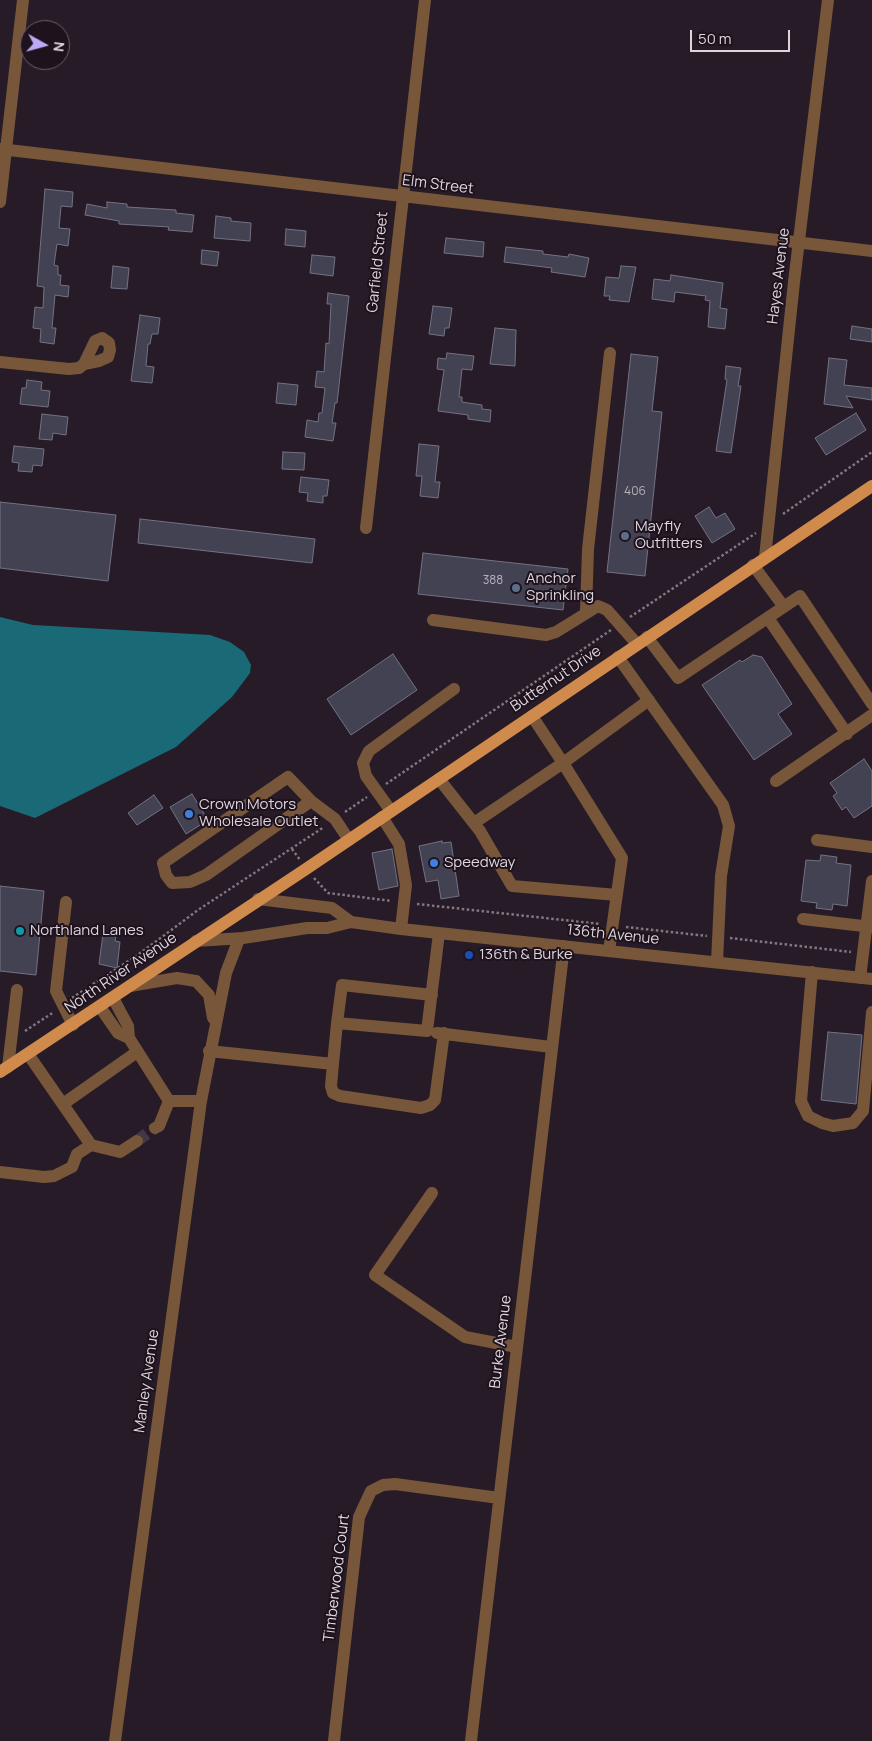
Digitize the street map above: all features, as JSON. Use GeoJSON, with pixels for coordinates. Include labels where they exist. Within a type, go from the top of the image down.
{"type":"FeatureCollection","features":[{"type":"Feature","properties":{"kind":"main road","name":"Butternut Drive"},"geometry":{"type":"LineString","coordinates":[[258,899],[306,869],[872,486]]}},
{"type":"Feature","properties":{"kind":"main road","name":"North River Avenue"},"geometry":{"type":"LineString","coordinates":[[4,1070],[258,899]]}},
{"type":"Feature","properties":{"kind":"street"},"geometry":{"type":"LineString","coordinates":[[0,202],[3,149],[23,0]]}},
{"type":"Feature","properties":{"kind":"street","name":"Garfield Street"},"geometry":{"type":"LineString","coordinates":[[366,528],[401,197],[425,0]]}},
{"type":"Feature","properties":{"kind":"street","name":"Hayes Avenue"},"geometry":{"type":"LineString","coordinates":[[765,557],[771,522],[828,0]]}},
{"type":"Feature","properties":{"kind":"street","name":"Elm Street"},"geometry":{"type":"LineString","coordinates":[[3,149],[872,251]]}},
{"type":"Feature","properties":{"kind":"street"},"geometry":{"type":"LineString","coordinates":[[586,612],[588,549],[610,353]]}},
{"type":"Feature","properties":{"kind":"street"},"geometry":{"type":"LineString","coordinates":[[0,362],[69,369],[79,368],[84,364]]}},
{"type":"Feature","properties":{"kind":"street"},"geometry":{"type":"LineString","coordinates":[[753,565],[784,607]]}},
{"type":"Feature","properties":{"kind":"street"},"geometry":{"type":"LineString","coordinates":[[433,620],[546,635],[556,632],[598,606],[607,610],[619,624],[642,641],[678,678],[800,596],[872,704]]}},
{"type":"Feature","properties":{"kind":"street"},"geometry":{"type":"LineString","coordinates":[[768,618],[847,734]]}},
{"type":"Feature","properties":{"kind":"street"},"geometry":{"type":"LineString","coordinates":[[618,657],[723,805],[729,826],[722,876],[717,962]]}},
{"type":"Feature","properties":{"kind":"street"},"geometry":{"type":"LineString","coordinates":[[401,929],[406,903],[406,885],[400,844],[366,776],[363,763],[368,751],[454,689]]}},
{"type":"Feature","properties":{"kind":"street"},"geometry":{"type":"LineString","coordinates":[[474,823],[563,763],[649,700]]}},
{"type":"Feature","properties":{"kind":"street"},"geometry":{"type":"LineString","coordinates":[[532,716],[622,858],[609,951]]}},
{"type":"Feature","properties":{"kind":"street"},"geometry":{"type":"LineString","coordinates":[[776,781],[872,716]]}},
{"type":"Feature","properties":{"kind":"street"},"geometry":{"type":"LineString","coordinates":[[311,801],[206,875],[190,882],[172,883],[166,875],[163,863],[288,777],[311,801],[334,819],[349,840]]}},
{"type":"Feature","properties":{"kind":"street"},"geometry":{"type":"LineString","coordinates":[[439,778],[474,823],[512,886],[617,895]]}},
{"type":"Feature","properties":{"kind":"street"},"geometry":{"type":"LineString","coordinates":[[817,840],[872,847]]}},
{"type":"Feature","properties":{"kind":"street"},"geometry":{"type":"LineString","coordinates":[[866,978],[864,954],[869,927],[872,881]]}},
{"type":"Feature","properties":{"kind":"street","name":"136th Avenue"},"geometry":{"type":"LineString","coordinates":[[258,899],[332,908],[351,922]]}},
{"type":"Feature","properties":{"kind":"street"},"geometry":{"type":"LineString","coordinates":[[66,902],[56,991],[72,1025]]}},
{"type":"Feature","properties":{"kind":"street"},"geometry":{"type":"LineString","coordinates":[[803,919],[869,927]]}},
{"type":"Feature","properties":{"kind":"street","name":"136th Avenue"},"geometry":{"type":"LineString","coordinates":[[196,942],[298,929],[327,928],[351,922],[401,929],[866,978]]}},
{"type":"Feature","properties":{"kind":"street"},"geometry":{"type":"LineString","coordinates":[[427,1031],[439,933]]}},
{"type":"Feature","properties":{"kind":"street","name":"Manley Avenue"},"geometry":{"type":"LineString","coordinates":[[116,1741],[201,1101],[214,1026],[227,968],[239,938]]}},
{"type":"Feature","properties":{"kind":"street","name":"Burke Avenue"},"geometry":{"type":"LineString","coordinates":[[471,1741],[564,946]]}},
{"type":"Feature","properties":{"kind":"street"},"geometry":{"type":"LineString","coordinates":[[812,972],[801,1101],[808,1116],[833,1126],[853,1123],[863,1111],[872,1012]]}},
{"type":"Feature","properties":{"kind":"street","name":"Manley Avenue"},"geometry":{"type":"LineString","coordinates":[[130,986],[177,978],[196,980],[209,995],[214,1026]]}},
{"type":"Feature","properties":{"kind":"street"},"geometry":{"type":"LineString","coordinates":[[432,995],[342,986],[331,1086],[333,1093],[340,1096],[421,1108],[430,1105],[436,1100],[444,1033]]}},
{"type":"Feature","properties":{"kind":"street"},"geometry":{"type":"LineString","coordinates":[[4,1070],[18,990]]}},
{"type":"Feature","properties":{"kind":"street"},"geometry":{"type":"LineString","coordinates":[[113,998],[128,1026],[129,1038],[169,1101]]}},
{"type":"Feature","properties":{"kind":"street"},"geometry":{"type":"LineString","coordinates":[[100,1007],[118,1033],[129,1038]]}},
{"type":"Feature","properties":{"kind":"street"},"geometry":{"type":"LineString","coordinates":[[337,1023],[427,1031],[551,1047]]}},
{"type":"Feature","properties":{"kind":"street"},"geometry":{"type":"LineString","coordinates":[[63,1104],[137,1052]]}},
{"type":"Feature","properties":{"kind":"street"},"geometry":{"type":"LineString","coordinates":[[209,1052],[333,1064]]}},
{"type":"Feature","properties":{"kind":"street"},"geometry":{"type":"LineString","coordinates":[[28,1054],[91,1145],[120,1152],[137,1141]]}},
{"type":"Feature","properties":{"kind":"street"},"geometry":{"type":"LineString","coordinates":[[169,1101],[201,1101]]}},
{"type":"Feature","properties":{"kind":"street"},"geometry":{"type":"LineString","coordinates":[[155,1128],[159,1126],[169,1101]]}},
{"type":"Feature","properties":{"kind":"street"},"geometry":{"type":"LineString","coordinates":[[0,1172],[44,1177],[54,1176],[72,1167],[77,1154],[91,1145]]}},
{"type":"Feature","properties":{"kind":"street"},"geometry":{"type":"LineString","coordinates":[[432,1193],[375,1275],[465,1337],[517,1347]]}},
{"type":"Feature","properties":{"kind":"street","name":"Timberwood Court"},"geometry":{"type":"LineString","coordinates":[[334,1741],[359,1517],[371,1491],[383,1485],[395,1484],[499,1498]]}},
{"type":"Feature","properties":{"kind":"path"},"geometry":{"type":"LineString","coordinates":[[117,969],[198,910],[292,849],[872,452]]}},
{"type":"Feature","properties":{"kind":"path"},"geometry":{"type":"LineString","coordinates":[[292,849],[306,869],[328,893],[864,954]]}},
{"type":"Feature","properties":{"kind":"water"},"geometry":{"type":"Polygon","coordinates":[[[0,617],[33,625],[210,635],[230,642],[244,652],[251,665],[250,673],[232,697],[176,747],[35,818],[0,806],[0,617]]]}},
{"type":"Feature","properties":{"kind":"building"},"geometry":{"type":"Polygon","coordinates":[[[45,189],[73,192],[72,207],[61,206],[59,228],[70,229],[68,246],[57,244],[54,265],[58,266],[58,275],[61,275],[60,285],[69,286],[68,297],[55,295],[52,328],[56,328],[54,344],[40,342],[41,329],[33,328],[35,307],[43,308],[44,287],[37,286],[45,189]]]}},
{"type":"Feature","properties":{"kind":"building"},"geometry":{"type":"Polygon","coordinates":[[[107,202],[127,204],[127,207],[176,210],[176,213],[194,215],[192,232],[168,230],[169,227],[119,224],[119,221],[85,215],[87,204],[107,208],[107,202]]]}},
{"type":"Feature","properties":{"kind":"building"},"geometry":{"type":"Polygon","coordinates":[[[216,216],[231,218],[231,221],[251,223],[250,241],[214,238],[216,216]]]}},
{"type":"Feature","properties":{"kind":"building"},"geometry":{"type":"Polygon","coordinates":[[[286,229],[306,231],[305,247],[285,245],[286,229]]]}},
{"type":"Feature","properties":{"kind":"building"},"geometry":{"type":"Polygon","coordinates":[[[446,238],[484,242],[483,257],[444,253],[446,238]]]}},
{"type":"Feature","properties":{"kind":"building"},"geometry":{"type":"Polygon","coordinates":[[[506,247],[543,251],[543,254],[568,257],[569,254],[589,258],[585,277],[551,272],[552,268],[504,262],[506,247]]]}},
{"type":"Feature","properties":{"kind":"building"},"geometry":{"type":"Polygon","coordinates":[[[202,250],[219,252],[217,266],[201,264],[202,250]]]}},
{"type":"Feature","properties":{"kind":"building"},"geometry":{"type":"Polygon","coordinates":[[[312,255],[335,257],[333,276],[310,273],[312,255]]]}},
{"type":"Feature","properties":{"kind":"building"},"geometry":{"type":"Polygon","coordinates":[[[113,266],[129,268],[127,289],[111,288],[113,266]]]}},
{"type":"Feature","properties":{"kind":"building"},"geometry":{"type":"Polygon","coordinates":[[[621,266],[636,267],[629,302],[609,300],[610,296],[604,296],[606,277],[619,278],[621,266]]]}},
{"type":"Feature","properties":{"kind":"building"},"geometry":{"type":"Polygon","coordinates":[[[671,275],[723,283],[720,308],[727,309],[725,329],[708,327],[710,301],[705,300],[706,296],[675,292],[674,302],[652,299],[654,279],[670,281],[671,275]]]}},
{"type":"Feature","properties":{"kind":"building"},"geometry":{"type":"Polygon","coordinates":[[[328,293],[349,296],[337,403],[335,403],[332,423],[336,423],[333,441],[305,437],[307,420],[318,422],[319,413],[322,413],[325,388],[315,387],[317,371],[324,372],[326,343],[329,344],[331,304],[327,304],[328,293]]]}},
{"type":"Feature","properties":{"kind":"building"},"geometry":{"type":"Polygon","coordinates":[[[433,306],[452,308],[449,328],[445,328],[444,336],[429,334],[433,306]]]}},
{"type":"Feature","properties":{"kind":"building"},"geometry":{"type":"Polygon","coordinates":[[[140,315],[160,318],[158,334],[152,334],[150,344],[148,344],[146,366],[154,367],[152,383],[131,381],[140,315]]]}},
{"type":"Feature","properties":{"kind":"building"},"geometry":{"type":"Polygon","coordinates":[[[852,326],[872,329],[872,342],[850,339],[852,326]]]}},
{"type":"Feature","properties":{"kind":"building"},"geometry":{"type":"Polygon","coordinates":[[[495,328],[516,330],[515,366],[490,364],[495,328]]]}},
{"type":"Feature","properties":{"kind":"building"},"geometry":{"type":"Polygon","coordinates":[[[447,353],[474,356],[472,370],[462,369],[459,397],[462,397],[462,402],[482,405],[482,409],[491,410],[490,422],[468,419],[468,415],[438,411],[444,370],[437,369],[438,358],[446,359],[447,353]]]}},
{"type":"Feature","properties":{"kind":"building"},"geometry":{"type":"Polygon","coordinates":[[[631,354],[658,357],[652,411],[662,412],[645,576],[607,572],[631,354]]]}},
{"type":"Feature","properties":{"kind":"building"},"geometry":{"type":"Polygon","coordinates":[[[829,358],[847,360],[844,385],[872,388],[872,400],[846,396],[853,408],[824,404],[829,358]]]}},
{"type":"Feature","properties":{"kind":"building"},"geometry":{"type":"Polygon","coordinates":[[[726,366],[741,368],[738,386],[741,386],[731,453],[716,451],[727,380],[725,379],[726,366]]]}},
{"type":"Feature","properties":{"kind":"building"},"geometry":{"type":"Polygon","coordinates":[[[27,380],[42,382],[41,390],[50,391],[48,407],[20,404],[22,388],[26,388],[27,380]]]}},
{"type":"Feature","properties":{"kind":"building"},"geometry":{"type":"Polygon","coordinates":[[[278,383],[298,385],[296,405],[276,403],[278,383]]]}},
{"type":"Feature","properties":{"kind":"building"},"geometry":{"type":"Polygon","coordinates":[[[856,413],[866,430],[826,455],[815,438],[856,413]]]}},
{"type":"Feature","properties":{"kind":"building"},"geometry":{"type":"Polygon","coordinates":[[[42,414],[68,417],[66,435],[53,433],[52,440],[39,439],[42,414]]]}},
{"type":"Feature","properties":{"kind":"building"},"geometry":{"type":"Polygon","coordinates":[[[419,444],[439,446],[435,482],[440,482],[438,498],[420,496],[422,476],[416,476],[419,444]]]}},
{"type":"Feature","properties":{"kind":"building"},"geometry":{"type":"Polygon","coordinates":[[[14,446],[44,449],[42,466],[33,465],[32,472],[18,471],[19,463],[12,462],[14,446]]]}},
{"type":"Feature","properties":{"kind":"building"},"geometry":{"type":"Polygon","coordinates":[[[283,452],[305,453],[304,470],[282,469],[283,452]]]}},
{"type":"Feature","properties":{"kind":"building"},"geometry":{"type":"Polygon","coordinates":[[[301,477],[329,480],[327,496],[323,496],[323,503],[307,501],[308,493],[299,492],[301,477]]]}},
{"type":"Feature","properties":{"kind":"building"},"geometry":{"type":"Polygon","coordinates":[[[0,502],[116,515],[108,581],[0,568],[0,502]]]}},
{"type":"Feature","properties":{"kind":"building"},"geometry":{"type":"Polygon","coordinates":[[[709,507],[716,518],[725,513],[735,529],[712,543],[695,516],[709,507]]]}},
{"type":"Feature","properties":{"kind":"building"},"geometry":{"type":"Polygon","coordinates":[[[140,519],[315,539],[312,563],[138,543],[140,519]]]}},
{"type":"Feature","properties":{"kind":"building"},"geometry":{"type":"Polygon","coordinates":[[[423,553],[568,569],[563,610],[418,594],[423,553]]]}},
{"type":"Feature","properties":{"kind":"building"},"geometry":{"type":"Polygon","coordinates":[[[393,654],[417,690],[351,735],[327,699],[393,654]]]}},
{"type":"Feature","properties":{"kind":"building"},"geometry":{"type":"Polygon","coordinates":[[[753,655],[762,657],[792,704],[778,714],[792,734],[754,760],[702,685],[740,660],[742,662],[753,655]]]}},
{"type":"Feature","properties":{"kind":"building"},"geometry":{"type":"Polygon","coordinates":[[[864,759],[872,771],[872,806],[854,818],[846,807],[842,810],[833,796],[837,793],[830,783],[864,759]]]}},
{"type":"Feature","properties":{"kind":"building","name":"Crown Motors Wholesale Outlet"},"geometry":{"type":"Polygon","coordinates":[[[192,794],[208,820],[186,834],[170,807],[192,794]]]}},
{"type":"Feature","properties":{"kind":"building"},"geometry":{"type":"Polygon","coordinates":[[[154,795],[163,808],[137,825],[128,813],[154,795]]]}},
{"type":"Feature","properties":{"kind":"building"},"geometry":{"type":"Polygon","coordinates":[[[442,841],[442,843],[451,842],[459,896],[441,899],[438,880],[426,882],[419,846],[442,841]]]}},
{"type":"Feature","properties":{"kind":"building"},"geometry":{"type":"Polygon","coordinates":[[[392,849],[398,886],[379,890],[372,853],[392,849]]]}},
{"type":"Feature","properties":{"kind":"building"},"geometry":{"type":"Polygon","coordinates":[[[821,855],[837,857],[836,863],[851,865],[847,906],[833,904],[832,910],[816,908],[817,903],[801,901],[806,860],[820,861],[821,855]]]}},
{"type":"Feature","properties":{"kind":"building","name":"Northland Lanes"},"geometry":{"type":"Polygon","coordinates":[[[0,886],[44,891],[36,975],[0,971],[0,886]]]}},
{"type":"Feature","properties":{"kind":"building"},"geometry":{"type":"Polygon","coordinates":[[[103,934],[116,936],[115,941],[120,942],[117,968],[99,964],[103,934]]]}},
{"type":"Feature","properties":{"kind":"building"},"geometry":{"type":"Polygon","coordinates":[[[828,1032],[862,1035],[856,1104],[821,1100],[828,1032]]]}},
{"type":"Feature","properties":{"kind":"tunnel"},"geometry":{"type":"LineString","coordinates":[[137,1141],[155,1128]]}},
{"type":"Feature","properties":{"kind":"place","name":"Mayfly Outfitters"},"geometry":{"type":"Point","coordinates":[625,536]}},
{"type":"Feature","properties":{"kind":"place","name":"Anchor Sprinkling"},"geometry":{"type":"Point","coordinates":[516,588]}},
{"type":"Feature","properties":{"kind":"place","name":"Crown Motors Wholesale Outlet"},"geometry":{"type":"Point","coordinates":[189,814]}},
{"type":"Feature","properties":{"kind":"place","name":"Speedway"},"geometry":{"type":"Point","coordinates":[434,863]}},
{"type":"Feature","properties":{"kind":"place","name":"Northland Lanes"},"geometry":{"type":"Point","coordinates":[20,931]}},
{"type":"Feature","properties":{"kind":"place","name":"136th & Burke"},"geometry":{"type":"Point","coordinates":[469,955]}}]}
